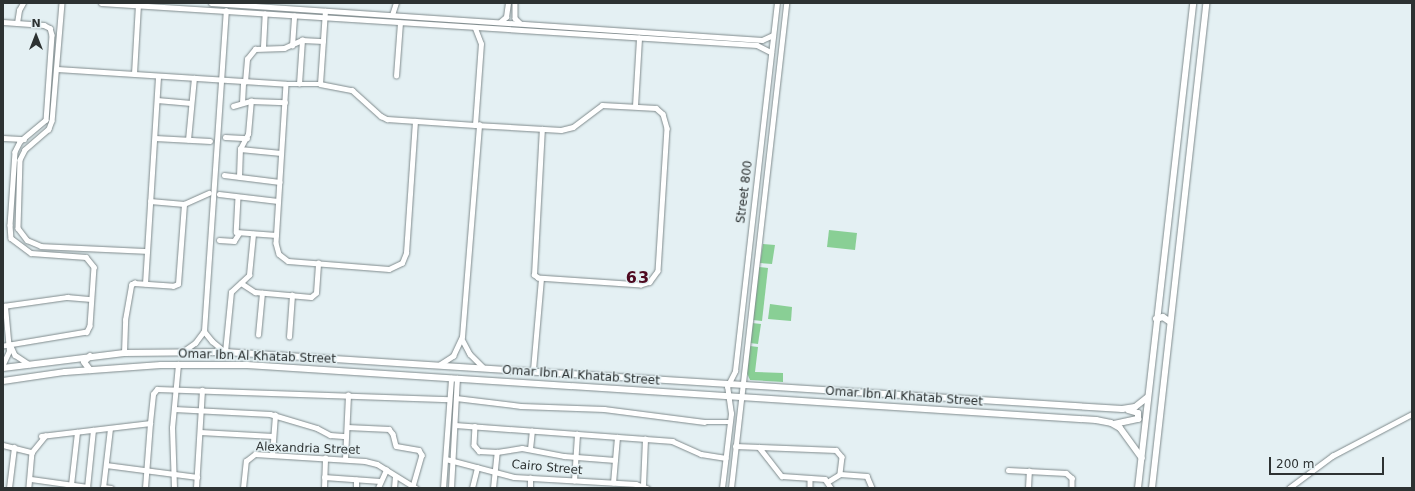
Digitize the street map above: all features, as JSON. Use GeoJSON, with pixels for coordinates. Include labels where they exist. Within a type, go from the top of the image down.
{"type":"FeatureCollection","features":[{"type":"Feature","properties":{"kind":"street"},"geometry":{"type":"LineString","coordinates":[[16,3],[19,10]]}},
{"type":"Feature","properties":{"kind":"street"},"geometry":{"type":"LineString","coordinates":[[17,23],[19,10],[23,3]]}},
{"type":"Feature","properties":{"kind":"street"},"geometry":{"type":"LineString","coordinates":[[62,3],[52,124],[25,150],[20,160],[18,228],[27,240],[41,246],[147,251]]}},
{"type":"Feature","properties":{"kind":"street"},"geometry":{"type":"LineString","coordinates":[[102,3],[188,6],[265,14],[761,46],[771,52]]}},
{"type":"Feature","properties":{"kind":"street"},"geometry":{"type":"LineString","coordinates":[[211,3],[256,4],[325,11],[762,40],[773,35]]}},
{"type":"Feature","properties":{"kind":"street"},"geometry":{"type":"LineString","coordinates":[[392,15],[396,3]]}},
{"type":"Feature","properties":{"kind":"street"},"geometry":{"type":"LineString","coordinates":[[500,22],[506,17],[508,3]]}},
{"type":"Feature","properties":{"kind":"street"},"geometry":{"type":"LineString","coordinates":[[514,3],[515,18],[520,23]]}},
{"type":"Feature","properties":{"kind":"street","name":"Street 800"},"geometry":{"type":"LineString","coordinates":[[722,488],[730,419],[728,396],[729,382],[734,374],[736,365],[777,3]]}},
{"type":"Feature","properties":{"kind":"street","name":"Street 800"},"geometry":{"type":"LineString","coordinates":[[732,488],[738,417],[743,397],[743,383],[786,3]]}},
{"type":"Feature","properties":{"kind":"street"},"geometry":{"type":"LineString","coordinates":[[1138,488],[1193,3]]}},
{"type":"Feature","properties":{"kind":"street"},"geometry":{"type":"LineString","coordinates":[[1152,488],[1169,322],[1206,3]]}},
{"type":"Feature","properties":{"kind":"street"},"geometry":{"type":"LineString","coordinates":[[134,74],[138,5]]}},
{"type":"Feature","properties":{"kind":"street"},"geometry":{"type":"LineString","coordinates":[[182,352],[195,343],[204,330],[226,11]]}},
{"type":"Feature","properties":{"kind":"street"},"geometry":{"type":"LineString","coordinates":[[320,84],[325,11]]}},
{"type":"Feature","properties":{"kind":"street"},"geometry":{"type":"LineString","coordinates":[[263,47],[265,14]]}},
{"type":"Feature","properties":{"kind":"street"},"geometry":{"type":"LineString","coordinates":[[292,46],[294,16]]}},
{"type":"Feature","properties":{"kind":"street"},"geometry":{"type":"LineString","coordinates":[[424,17],[424,24]]}},
{"type":"Feature","properties":{"kind":"street"},"geometry":{"type":"LineString","coordinates":[[3,22],[44,25],[50,28],[52,35],[46,120],[24,139],[15,152],[10,225],[11,238],[31,253],[88,258],[94,267],[89,328],[85,333],[8,344]]}},
{"type":"Feature","properties":{"kind":"street"},"geometry":{"type":"LineString","coordinates":[[396,76],[400,23]]}},
{"type":"Feature","properties":{"kind":"street"},"geometry":{"type":"LineString","coordinates":[[439,365],[456,351],[462,337],[477,125],[481,44],[475,28]]}},
{"type":"Feature","properties":{"kind":"street"},"geometry":{"type":"LineString","coordinates":[[680,41],[681,34]]}},
{"type":"Feature","properties":{"kind":"street"},"geometry":{"type":"LineString","coordinates":[[635,106],[639,38]]}},
{"type":"Feature","properties":{"kind":"street"},"geometry":{"type":"LineString","coordinates":[[242,103],[248,55],[255,49],[263,47],[292,46],[302,40],[323,41]]}},
{"type":"Feature","properties":{"kind":"street"},"geometry":{"type":"LineString","coordinates":[[299,84],[302,40]]}},
{"type":"Feature","properties":{"kind":"street"},"geometry":{"type":"LineString","coordinates":[[57,69],[244,82],[320,84],[352,90],[384,118],[415,121],[542,129],[569,128],[602,105],[656,108],[663,114],[667,123],[657,275],[650,282],[641,286],[536,277],[532,271],[542,129]]}},
{"type":"Feature","properties":{"kind":"street"},"geometry":{"type":"LineString","coordinates":[[145,284],[158,76]]}},
{"type":"Feature","properties":{"kind":"street"},"geometry":{"type":"LineString","coordinates":[[188,140],[194,78]]}},
{"type":"Feature","properties":{"kind":"street"},"geometry":{"type":"LineString","coordinates":[[286,84],[276,235],[277,250],[284,259],[389,269],[402,262],[406,253],[415,121]]}},
{"type":"Feature","properties":{"kind":"street"},"geometry":{"type":"LineString","coordinates":[[157,100],[191,103]]}},
{"type":"Feature","properties":{"kind":"street"},"geometry":{"type":"LineString","coordinates":[[233,106],[251,101],[285,102]]}},
{"type":"Feature","properties":{"kind":"street"},"geometry":{"type":"LineString","coordinates":[[239,177],[240,149],[247,138],[251,101]]}},
{"type":"Feature","properties":{"kind":"street"},"geometry":{"type":"LineString","coordinates":[[764,117],[773,118]]}},
{"type":"Feature","properties":{"kind":"street"},"geometry":{"type":"LineString","coordinates":[[225,137],[247,138]]}},
{"type":"Feature","properties":{"kind":"street"},"geometry":{"type":"LineString","coordinates":[[3,138],[24,139]]}},
{"type":"Feature","properties":{"kind":"street"},"geometry":{"type":"LineString","coordinates":[[154,138],[210,142]]}},
{"type":"Feature","properties":{"kind":"street"},"geometry":{"type":"LineString","coordinates":[[240,149],[282,153]]}},
{"type":"Feature","properties":{"kind":"street"},"geometry":{"type":"LineString","coordinates":[[224,175],[280,182]]}},
{"type":"Feature","properties":{"kind":"street"},"geometry":{"type":"LineString","coordinates":[[150,202],[184,204],[209,193]]}},
{"type":"Feature","properties":{"kind":"street"},"geometry":{"type":"LineString","coordinates":[[219,194],[278,201]]}},
{"type":"Feature","properties":{"kind":"street"},"geometry":{"type":"LineString","coordinates":[[238,197],[236,230],[239,233]]}},
{"type":"Feature","properties":{"kind":"street"},"geometry":{"type":"LineString","coordinates":[[124,353],[130,286],[134,283],[173,286],[178,284],[184,204]]}},
{"type":"Feature","properties":{"kind":"street"},"geometry":{"type":"LineString","coordinates":[[239,233],[276,235]]}},
{"type":"Feature","properties":{"kind":"street"},"geometry":{"type":"LineString","coordinates":[[219,240],[234,241],[239,233]]}},
{"type":"Feature","properties":{"kind":"street"},"geometry":{"type":"LineString","coordinates":[[225,352],[231,292],[250,274],[253,234]]}},
{"type":"Feature","properties":{"kind":"street"},"geometry":{"type":"LineString","coordinates":[[241,283],[251,291],[262,293],[315,295],[318,263]]}},
{"type":"Feature","properties":{"kind":"street"},"geometry":{"type":"LineString","coordinates":[[533,370],[541,278]]}},
{"type":"Feature","properties":{"kind":"street"},"geometry":{"type":"LineString","coordinates":[[258,335],[262,293]]}},
{"type":"Feature","properties":{"kind":"street"},"geometry":{"type":"LineString","coordinates":[[289,336],[292,295]]}},
{"type":"Feature","properties":{"kind":"street"},"geometry":{"type":"LineString","coordinates":[[3,364],[8,354],[4,306],[70,297],[91,299]]}},
{"type":"Feature","properties":{"kind":"street"},"geometry":{"type":"LineString","coordinates":[[1158,303],[1164,306],[1171,305]]}},
{"type":"Feature","properties":{"kind":"street"},"geometry":{"type":"LineString","coordinates":[[1156,319],[1163,317],[1169,322]]}},
{"type":"Feature","properties":{"kind":"street"},"geometry":{"type":"LineString","coordinates":[[204,330],[214,344],[225,352]]}},
{"type":"Feature","properties":{"kind":"street"},"geometry":{"type":"LineString","coordinates":[[462,337],[470,354],[483,368]]}},
{"type":"Feature","properties":{"kind":"street"},"geometry":{"type":"LineString","coordinates":[[8,344],[15,355],[29,364]]}},
{"type":"Feature","properties":{"kind":"street","name":"Omar Ibn Al Khatab Street"},"geometry":{"type":"LineString","coordinates":[[3,368],[63,359],[124,353],[225,352],[729,382],[1122,409],[1136,407],[1148,397]]}},
{"type":"Feature","properties":{"kind":"street"},"geometry":{"type":"LineString","coordinates":[[90,356],[84,362],[90,370]]}},
{"type":"Feature","properties":{"kind":"street"},"geometry":{"type":"LineString","coordinates":[[290,368],[292,356]]}},
{"type":"Feature","properties":{"kind":"street"},"geometry":{"type":"LineString","coordinates":[[302,368],[304,356]]}},
{"type":"Feature","properties":{"kind":"street"},"geometry":{"type":"LineString","coordinates":[[63,359],[69,360],[71,366],[65,372]]}},
{"type":"Feature","properties":{"kind":"street"},"geometry":{"type":"LineString","coordinates":[[174,488],[172,437],[178,364]]}},
{"type":"Feature","properties":{"kind":"street","name":"Omar Ibn Al Khatab Street"},"geometry":{"type":"LineString","coordinates":[[3,381],[65,372],[178,364],[302,368],[1096,420],[1114,424]]}},
{"type":"Feature","properties":{"kind":"street"},"geometry":{"type":"LineString","coordinates":[[585,387],[586,374]]}},
{"type":"Feature","properties":{"kind":"street"},"geometry":{"type":"LineString","coordinates":[[451,488],[456,398],[454,378]]}},
{"type":"Feature","properties":{"kind":"street"},"geometry":{"type":"LineString","coordinates":[[443,488],[449,399],[454,378]]}},
{"type":"Feature","properties":{"kind":"street"},"geometry":{"type":"LineString","coordinates":[[146,488],[150,423],[154,391],[176,389],[449,399]]}},
{"type":"Feature","properties":{"kind":"street"},"geometry":{"type":"LineString","coordinates":[[196,488],[202,390]]}},
{"type":"Feature","properties":{"kind":"street"},"geometry":{"type":"LineString","coordinates":[[345,458],[348,395]]}},
{"type":"Feature","properties":{"kind":"street"},"geometry":{"type":"LineString","coordinates":[[914,408],[915,395]]}},
{"type":"Feature","properties":{"kind":"street"},"geometry":{"type":"LineString","coordinates":[[456,398],[521,406],[604,409],[704,422],[738,417]]}},
{"type":"Feature","properties":{"kind":"street"},"geometry":{"type":"LineString","coordinates":[[174,409],[274,415],[317,428],[330,435],[346,436]]}},
{"type":"Feature","properties":{"kind":"street"},"geometry":{"type":"LineString","coordinates":[[1114,424],[1139,418],[1137,412],[1122,409]]}},
{"type":"Feature","properties":{"kind":"street"},"geometry":{"type":"LineString","coordinates":[[1289,488],[1338,452],[1412,414]]}},
{"type":"Feature","properties":{"kind":"street"},"geometry":{"type":"LineString","coordinates":[[272,455],[274,415]]}},
{"type":"Feature","properties":{"kind":"street"},"geometry":{"type":"LineString","coordinates":[[29,488],[31,479],[32,452],[43,436],[150,423]]}},
{"type":"Feature","properties":{"kind":"street"},"geometry":{"type":"LineString","coordinates":[[1114,424],[1123,430],[1142,458]]}},
{"type":"Feature","properties":{"kind":"street"},"geometry":{"type":"LineString","coordinates":[[455,425],[672,441],[701,454],[726,458]]}},
{"type":"Feature","properties":{"kind":"street"},"geometry":{"type":"LineString","coordinates":[[475,426],[474,448],[497,452],[530,449],[576,457],[615,460]]}},
{"type":"Feature","properties":{"kind":"street"},"geometry":{"type":"LineString","coordinates":[[347,427],[389,429],[393,434],[396,446],[419,450],[422,456],[415,488]]}},
{"type":"Feature","properties":{"kind":"street"},"geometry":{"type":"LineString","coordinates":[[110,428],[103,488],[112,488]]}},
{"type":"Feature","properties":{"kind":"street"},"geometry":{"type":"LineString","coordinates":[[31,479],[87,488],[93,430]]}},
{"type":"Feature","properties":{"kind":"street"},"geometry":{"type":"LineString","coordinates":[[530,449],[532,431]]}},
{"type":"Feature","properties":{"kind":"street"},"geometry":{"type":"LineString","coordinates":[[72,485],[77,432]]}},
{"type":"Feature","properties":{"kind":"street"},"geometry":{"type":"LineString","coordinates":[[200,432],[274,436]]}},
{"type":"Feature","properties":{"kind":"street"},"geometry":{"type":"LineString","coordinates":[[574,481],[577,434]]}},
{"type":"Feature","properties":{"kind":"street"},"geometry":{"type":"LineString","coordinates":[[613,483],[617,437]]}},
{"type":"Feature","properties":{"kind":"street"},"geometry":{"type":"LineString","coordinates":[[645,439],[645,487]]}},
{"type":"Feature","properties":{"kind":"street"},"geometry":{"type":"LineString","coordinates":[[3,445],[32,452]]}},
{"type":"Feature","properties":{"kind":"street"},"geometry":{"type":"LineString","coordinates":[[735,446],[836,450],[842,457],[840,474]]}},
{"type":"Feature","properties":{"kind":"street"},"geometry":{"type":"LineString","coordinates":[[9,488],[14,447]]}},
{"type":"Feature","properties":{"kind":"street"},"geometry":{"type":"LineString","coordinates":[[759,447],[782,476],[829,481],[840,474],[867,476],[872,488]]}},
{"type":"Feature","properties":{"kind":"street"},"geometry":{"type":"LineString","coordinates":[[493,488],[497,452]]}},
{"type":"Feature","properties":{"kind":"street","name":"Alexandria Street"},"geometry":{"type":"LineString","coordinates":[[243,488],[244,464],[248,458],[255,454],[345,458],[371,462],[415,488]]}},
{"type":"Feature","properties":{"kind":"street"},"geometry":{"type":"LineString","coordinates":[[324,488],[325,458]]}},
{"type":"Feature","properties":{"kind":"street","name":"Cairo Street"},"geometry":{"type":"LineString","coordinates":[[446,459],[477,468],[530,478],[613,483],[645,487]]}},
{"type":"Feature","properties":{"kind":"street"},"geometry":{"type":"LineString","coordinates":[[106,465],[197,476]]}},
{"type":"Feature","properties":{"kind":"street"},"geometry":{"type":"LineString","coordinates":[[472,488],[477,468]]}},
{"type":"Feature","properties":{"kind":"street"},"geometry":{"type":"LineString","coordinates":[[378,488],[386,470]]}},
{"type":"Feature","properties":{"kind":"street"},"geometry":{"type":"LineString","coordinates":[[1008,470],[1066,473],[1072,478],[1072,488]]}},
{"type":"Feature","properties":{"kind":"street"},"geometry":{"type":"LineString","coordinates":[[1028,488],[1029,471]]}},
{"type":"Feature","properties":{"kind":"street"},"geometry":{"type":"LineString","coordinates":[[394,488],[395,477]]}},
{"type":"Feature","properties":{"kind":"street"},"geometry":{"type":"LineString","coordinates":[[324,478],[380,482]]}},
{"type":"Feature","properties":{"kind":"street"},"geometry":{"type":"LineString","coordinates":[[530,478],[530,488]]}},
{"type":"Feature","properties":{"kind":"street"},"geometry":{"type":"LineString","coordinates":[[810,479],[810,488]]}},
{"type":"Feature","properties":{"kind":"street"},"geometry":{"type":"LineString","coordinates":[[356,480],[356,488]]}},
{"type":"Feature","properties":{"kind":"street"},"geometry":{"type":"LineString","coordinates":[[829,481],[831,488]]}},
{"type":"Feature","properties":{"kind":"green space"},"geometry":{"type":"Polygon","coordinates":[[[829,230],[857,233],[855,250],[827,247],[829,230]]]}},
{"type":"Feature","properties":{"kind":"green space"},"geometry":{"type":"Polygon","coordinates":[[[763,244],[775,245],[772,264],[760,263],[763,244]]]}},
{"type":"Feature","properties":{"kind":"green space"},"geometry":{"type":"Polygon","coordinates":[[[759,267],[768,268],[762,321],[753,320],[759,267]]]}},
{"type":"Feature","properties":{"kind":"green space"},"geometry":{"type":"Polygon","coordinates":[[[770,304],[792,307],[791,321],[768,319],[770,304]]]}},
{"type":"Feature","properties":{"kind":"green space"},"geometry":{"type":"Polygon","coordinates":[[[752,323],[761,324],[758,344],[750,343],[752,323]]]}},
{"type":"Feature","properties":{"kind":"green space"},"geometry":{"type":"Polygon","coordinates":[[[750,346],[758,347],[755,372],[783,373],[783,382],[750,380],[747,373],[750,346]]]}},
{"type":"Feature","properties":{"kind":"district","name":"63"},"geometry":{"type":"Point","coordinates":[638,278]}}]}
